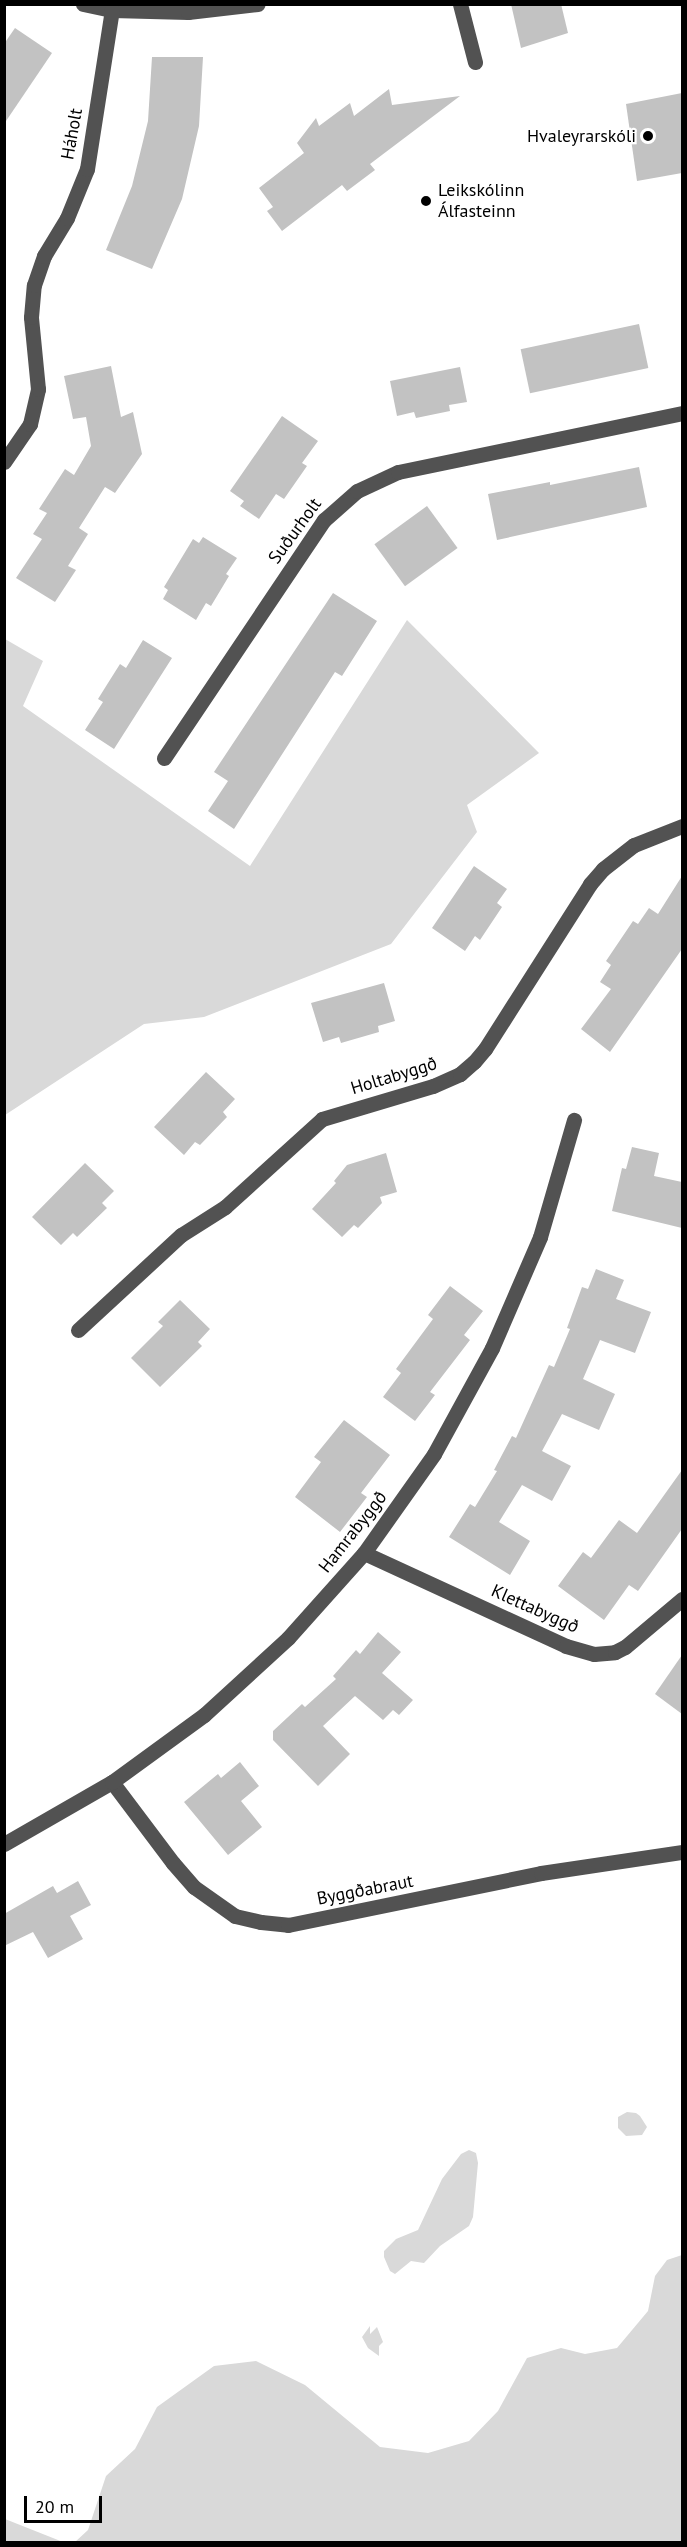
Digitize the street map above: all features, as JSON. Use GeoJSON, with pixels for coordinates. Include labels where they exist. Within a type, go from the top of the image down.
{"type":"FeatureCollection","features":[{"type":"Feature","properties":{"kind":"street"},"geometry":{"type":"LineString","coordinates":[[83,4],[112,10],[188,12],[258,4]]}},
{"type":"Feature","properties":{"kind":"street"},"geometry":{"type":"LineString","coordinates":[[460,4],[475,62]]}},
{"type":"Feature","properties":{"kind":"street","name":"Háholt"},"geometry":{"type":"LineString","coordinates":[[4,462],[30,424],[38,389],[31,308],[34,285],[44,256],[67,218],[87,169],[112,10]]}},
{"type":"Feature","properties":{"kind":"street","name":"Suðurholt"},"geometry":{"type":"LineString","coordinates":[[164,758],[324,520],[357,491],[398,472],[682,413]]}},
{"type":"Feature","properties":{"kind":"street","name":"Holtabyggð"},"geometry":{"type":"LineString","coordinates":[[78,1330],[180,1234],[225,1207],[322,1119],[433,1086],[460,1074],[485,1049],[590,884],[603,869],[634,846],[682,826]]}},
{"type":"Feature","properties":{"kind":"street","name":"Hamrabyggð"},"geometry":{"type":"LineString","coordinates":[[4,1844],[112,1782],[195,1722],[247,1677],[327,1596],[363,1553],[434,1454],[492,1348],[540,1237],[574,1120]]}},
{"type":"Feature","properties":{"kind":"street","name":"Klettabyggð"},"geometry":{"type":"LineString","coordinates":[[363,1553],[566,1646],[594,1654],[615,1652],[625,1647],[682,1599]]}},
{"type":"Feature","properties":{"kind":"street","name":"Byggðabraut"},"geometry":{"type":"LineString","coordinates":[[112,1782],[172,1863],[194,1887],[236,1916],[261,1922],[288,1924],[541,1873],[682,1852]]}},
{"type":"Feature","properties":{"kind":"shaded area"},"geometry":{"type":"Polygon","coordinates":[[[407,620],[539,753],[467,805],[477,832],[391,944],[204,1017],[144,1024],[5,1115],[5,639],[43,661],[23,706],[250,866],[407,620]]]}},
{"type":"Feature","properties":{"kind":"shaded area"},"geometry":{"type":"Polygon","coordinates":[[[627,2112],[640,2116],[647,2127],[642,2135],[626,2136],[618,2128],[618,2117],[627,2112]]]}},
{"type":"Feature","properties":{"kind":"shaded area"},"geometry":{"type":"Polygon","coordinates":[[[469,2150],[476,2153],[478,2163],[473,2217],[469,2226],[440,2246],[424,2263],[411,2261],[395,2274],[390,2271],[384,2251],[396,2239],[418,2230],[442,2179],[461,2154],[469,2150]]]}},
{"type":"Feature","properties":{"kind":"shaded area"},"geometry":{"type":"Polygon","coordinates":[[[682,2255],[682,2542],[75,2542],[88,2530],[106,2476],[135,2449],[157,2407],[214,2366],[256,2361],[305,2385],[380,2447],[428,2453],[469,2441],[498,2411],[527,2358],[561,2348],[585,2354],[617,2348],[648,2311],[655,2276],[667,2260],[682,2255]]]}},
{"type":"Feature","properties":{"kind":"shaded area"},"geometry":{"type":"Polygon","coordinates":[[[370,2326],[370,2334],[377,2327],[383,2342],[379,2346],[379,2356],[368,2348],[362,2337],[370,2326]]]}},
{"type":"Feature","properties":{"kind":"shaded area"},"geometry":{"type":"Polygon","coordinates":[[[5,2519],[63,2542],[5,2542],[5,2519]]]}},
{"type":"Feature","properties":{"kind":"building"},"geometry":{"type":"Polygon","coordinates":[[[511,4],[561,4],[568,33],[521,48],[511,4]]]}},
{"type":"Feature","properties":{"kind":"building"},"geometry":{"type":"Polygon","coordinates":[[[15,28],[52,53],[4,124],[4,44],[15,28]]]}},
{"type":"Feature","properties":{"kind":"building"},"geometry":{"type":"Polygon","coordinates":[[[152,57],[203,57],[199,126],[182,199],[152,269],[106,250],[132,186],[148,121],[152,57]]]}},
{"type":"Feature","properties":{"kind":"building"},"geometry":{"type":"Polygon","coordinates":[[[389,89],[392,105],[460,96],[370,164],[375,170],[347,191],[342,185],[282,231],[267,211],[273,207],[259,188],[304,153],[297,143],[316,118],[319,126],[350,103],[354,116],[389,89]]]}},
{"type":"Feature","properties":{"kind":"building","name":"Hvaleyrarskóli"},"geometry":{"type":"Polygon","coordinates":[[[682,93],[682,173],[637,181],[626,104],[682,93]]]}},
{"type":"Feature","properties":{"kind":"building"},"geometry":{"type":"Polygon","coordinates":[[[639,324],[648,368],[530,393],[521,349],[639,324]]]}},
{"type":"Feature","properties":{"kind":"building"},"geometry":{"type":"Polygon","coordinates":[[[111,366],[121,417],[133,412],[142,454],[115,493],[105,487],[79,528],[88,534],[68,566],[76,570],[55,602],[16,578],[42,539],[33,534],[47,513],[39,509],[65,469],[74,475],[91,446],[86,417],[73,419],[64,376],[111,366]]]}},
{"type":"Feature","properties":{"kind":"building"},"geometry":{"type":"Polygon","coordinates":[[[460,367],[467,402],[449,405],[450,411],[416,418],[414,412],[397,416],[390,381],[460,367]]]}},
{"type":"Feature","properties":{"kind":"building"},"geometry":{"type":"Polygon","coordinates":[[[282,416],[318,441],[302,463],[307,466],[284,499],[276,494],[259,519],[240,506],[244,501],[230,491],[282,416]]]}},
{"type":"Feature","properties":{"kind":"building"},"geometry":{"type":"Polygon","coordinates":[[[639,467],[647,507],[497,540],[488,494],[550,482],[550,485],[639,467]]]}},
{"type":"Feature","properties":{"kind":"building"},"geometry":{"type":"Polygon","coordinates":[[[427,506],[458,548],[405,586],[374,544],[427,506]]]}},
{"type":"Feature","properties":{"kind":"building"},"geometry":{"type":"Polygon","coordinates":[[[203,537],[237,558],[226,574],[229,576],[211,606],[206,603],[196,620],[163,599],[168,590],[164,587],[193,539],[199,543],[203,537]]]}},
{"type":"Feature","properties":{"kind":"building"},"geometry":{"type":"Polygon","coordinates":[[[333,593],[377,621],[342,676],[335,672],[234,829],[208,811],[228,781],[214,772],[333,593]]]}},
{"type":"Feature","properties":{"kind":"building"},"geometry":{"type":"Polygon","coordinates":[[[143,640],[172,658],[114,749],[85,730],[103,702],[98,699],[120,664],[126,668],[143,640]]]}},
{"type":"Feature","properties":{"kind":"building"},"geometry":{"type":"Polygon","coordinates":[[[474,866],[507,889],[497,903],[502,907],[480,940],[475,936],[465,951],[432,928],[474,866]]]}},
{"type":"Feature","properties":{"kind":"building"},"geometry":{"type":"Polygon","coordinates":[[[682,876],[682,949],[610,1052],[581,1029],[611,989],[600,982],[611,965],[606,961],[633,921],[638,924],[649,908],[658,914],[682,876]]]}},
{"type":"Feature","properties":{"kind":"building"},"geometry":{"type":"Polygon","coordinates":[[[384,983],[395,1021],[378,1026],[379,1032],[341,1043],[339,1037],[323,1042],[311,1003],[384,983]]]}},
{"type":"Feature","properties":{"kind":"building"},"geometry":{"type":"Polygon","coordinates":[[[206,1072],[235,1099],[223,1112],[227,1117],[200,1145],[195,1142],[184,1155],[154,1127],[206,1072]]]}},
{"type":"Feature","properties":{"kind":"building"},"geometry":{"type":"Polygon","coordinates":[[[632,1147],[659,1153],[654,1176],[682,1182],[682,1228],[612,1211],[622,1168],[626,1169],[632,1147]]]}},
{"type":"Feature","properties":{"kind":"building"},"geometry":{"type":"Polygon","coordinates":[[[386,1153],[397,1192],[380,1197],[382,1203],[358,1228],[354,1225],[342,1237],[312,1209],[336,1183],[334,1181],[347,1165],[386,1153]]]}},
{"type":"Feature","properties":{"kind":"building"},"geometry":{"type":"Polygon","coordinates":[[[85,1163],[114,1191],[102,1203],[107,1208],[77,1237],[73,1233],[61,1245],[32,1217],[85,1163]]]}},
{"type":"Feature","properties":{"kind":"building"},"geometry":{"type":"Polygon","coordinates":[[[596,1269],[624,1280],[616,1299],[651,1312],[635,1353],[600,1340],[583,1379],[615,1394],[599,1430],[562,1414],[542,1451],[571,1466],[552,1501],[522,1485],[499,1522],[530,1541],[510,1575],[449,1537],[470,1504],[475,1507],[497,1471],[494,1470],[512,1436],[516,1438],[549,1365],[554,1367],[570,1329],[567,1328],[582,1287],[588,1289],[596,1269]]]}},
{"type":"Feature","properties":{"kind":"building"},"geometry":{"type":"Polygon","coordinates":[[[450,1286],[483,1311],[464,1335],[470,1340],[430,1392],[435,1395],[415,1421],[383,1397],[401,1373],[396,1369],[433,1319],[428,1315],[450,1286]]]}},
{"type":"Feature","properties":{"kind":"building"},"geometry":{"type":"Polygon","coordinates":[[[180,1300],[210,1329],[198,1342],[202,1346],[160,1387],[131,1358],[163,1326],[158,1322],[180,1300]]]}},
{"type":"Feature","properties":{"kind":"building"},"geometry":{"type":"Polygon","coordinates":[[[344,1420],[390,1455],[361,1493],[367,1497],[340,1532],[295,1497],[321,1462],[314,1457],[344,1420]]]}},
{"type":"Feature","properties":{"kind":"building"},"geometry":{"type":"Polygon","coordinates":[[[682,1470],[682,1529],[638,1591],[629,1585],[604,1620],[558,1586],[583,1552],[591,1558],[619,1520],[637,1533],[682,1470]]]}},
{"type":"Feature","properties":{"kind":"building"},"geometry":{"type":"Polygon","coordinates":[[[378,1632],[401,1652],[382,1673],[413,1700],[399,1715],[393,1710],[383,1720],[355,1696],[323,1726],[350,1754],[318,1786],[273,1740],[273,1731],[302,1704],[305,1707],[336,1679],[333,1676],[356,1650],[360,1654],[378,1632]]]}},
{"type":"Feature","properties":{"kind":"building"},"geometry":{"type":"Polygon","coordinates":[[[682,1655],[682,1714],[655,1694],[682,1655]]]}},
{"type":"Feature","properties":{"kind":"building"},"geometry":{"type":"Polygon","coordinates":[[[240,1762],[259,1786],[241,1801],[262,1827],[228,1855],[184,1802],[218,1774],[221,1778],[240,1762]]]}},
{"type":"Feature","properties":{"kind":"building"},"geometry":{"type":"Polygon","coordinates":[[[78,1881],[91,1905],[70,1916],[83,1939],[48,1958],[33,1932],[4,1946],[4,1914],[53,1886],[57,1893],[78,1881]]]}},
{"type":"Feature","properties":{"kind":"place","name":"Hvaleyrarskóli"},"geometry":{"type":"Point","coordinates":[648,136]}},
{"type":"Feature","properties":{"kind":"place","name":"Leikskólinn Álfasteinn"},"geometry":{"type":"Point","coordinates":[426,201]}}]}
